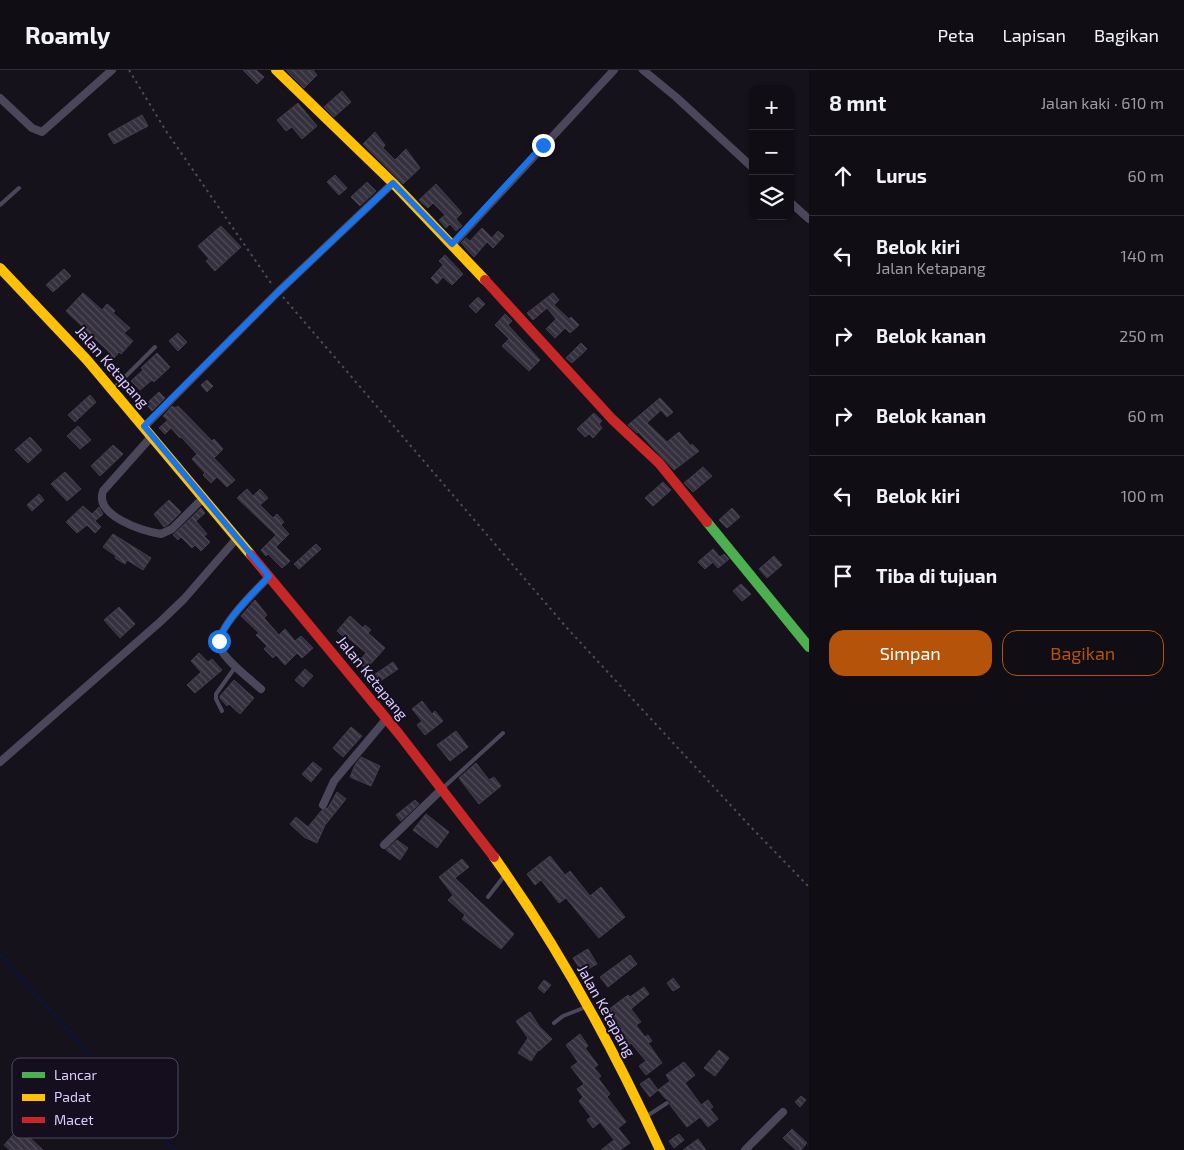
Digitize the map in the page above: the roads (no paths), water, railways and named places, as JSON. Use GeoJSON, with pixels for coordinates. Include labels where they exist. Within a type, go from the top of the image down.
{"type":"FeatureCollection","features":[{"type":"Feature","properties":{"kind":"main road"},"geometry":{"type":"LineString","coordinates":[[276,70],[393,183],[452,244],[612,419],[659,463],[809,647]]}},
{"type":"Feature","properties":{"kind":"main road","name":"Jalan Ketapang"},"geometry":{"type":"LineString","coordinates":[[0,268],[87,360],[144,426],[443,788],[506,874],[558,953],[588,1006],[646,1118],[660,1150]]}},
{"type":"Feature","properties":{"kind":"street"},"geometry":{"type":"LineString","coordinates":[[0,98],[32,128],[42,132],[112,70]]}},
{"type":"Feature","properties":{"kind":"street"},"geometry":{"type":"LineString","coordinates":[[452,244],[614,70]]}},
{"type":"Feature","properties":{"kind":"street"},"geometry":{"type":"LineString","coordinates":[[643,70],[676,97],[749,164]]}},
{"type":"Feature","properties":{"kind":"street"},"geometry":{"type":"LineString","coordinates":[[144,426],[278,292],[393,183]]}},
{"type":"Feature","properties":{"kind":"street"},"geometry":{"type":"LineString","coordinates":[[794,206],[809,219]]}},
{"type":"Feature","properties":{"kind":"street"},"geometry":{"type":"LineString","coordinates":[[152,436],[103,491],[101,496],[104,505],[119,520],[162,534],[172,528],[203,498]]}},
{"type":"Feature","properties":{"kind":"street"},"geometry":{"type":"LineString","coordinates":[[0,762],[160,622],[190,593],[237,538]]}},
{"type":"Feature","properties":{"kind":"street"},"geometry":{"type":"LineString","coordinates":[[261,689],[236,666],[219,646],[221,634],[237,612],[269,576]]}},
{"type":"Feature","properties":{"kind":"street"},"geometry":{"type":"LineString","coordinates":[[323,805],[334,781],[387,718]]}},
{"type":"Feature","properties":{"kind":"street"},"geometry":{"type":"LineString","coordinates":[[384,845],[443,788]]}},
{"type":"Feature","properties":{"kind":"street"},"geometry":{"type":"LineString","coordinates":[[745,1150],[782,1112]]}},
{"type":"Feature","properties":{"kind":"lane"},"geometry":{"type":"LineString","coordinates":[[0,205],[19,188]]}},
{"type":"Feature","properties":{"kind":"lane"},"geometry":{"type":"LineString","coordinates":[[112,389],[155,347]]}},
{"type":"Feature","properties":{"kind":"lane"},"geometry":{"type":"LineString","coordinates":[[222,711],[216,699],[216,694],[236,666]]}},
{"type":"Feature","properties":{"kind":"lane"},"geometry":{"type":"LineString","coordinates":[[443,788],[503,733]]}},
{"type":"Feature","properties":{"kind":"lane"},"geometry":{"type":"LineString","coordinates":[[488,896],[506,874]]}},
{"type":"Feature","properties":{"kind":"lane"},"geometry":{"type":"LineString","coordinates":[[554,1023],[563,1016],[588,1006]]}},
{"type":"Feature","properties":{"kind":"lane"},"geometry":{"type":"LineString","coordinates":[[646,1118],[667,1103]]}},
{"type":"Feature","properties":{"kind":"waterway"},"geometry":{"type":"LineString","coordinates":[[0,954],[92,1058]]}},
{"type":"Feature","properties":{"kind":"waterway"},"geometry":{"type":"LineString","coordinates":[[163,1138],[174,1150]]}}]}
